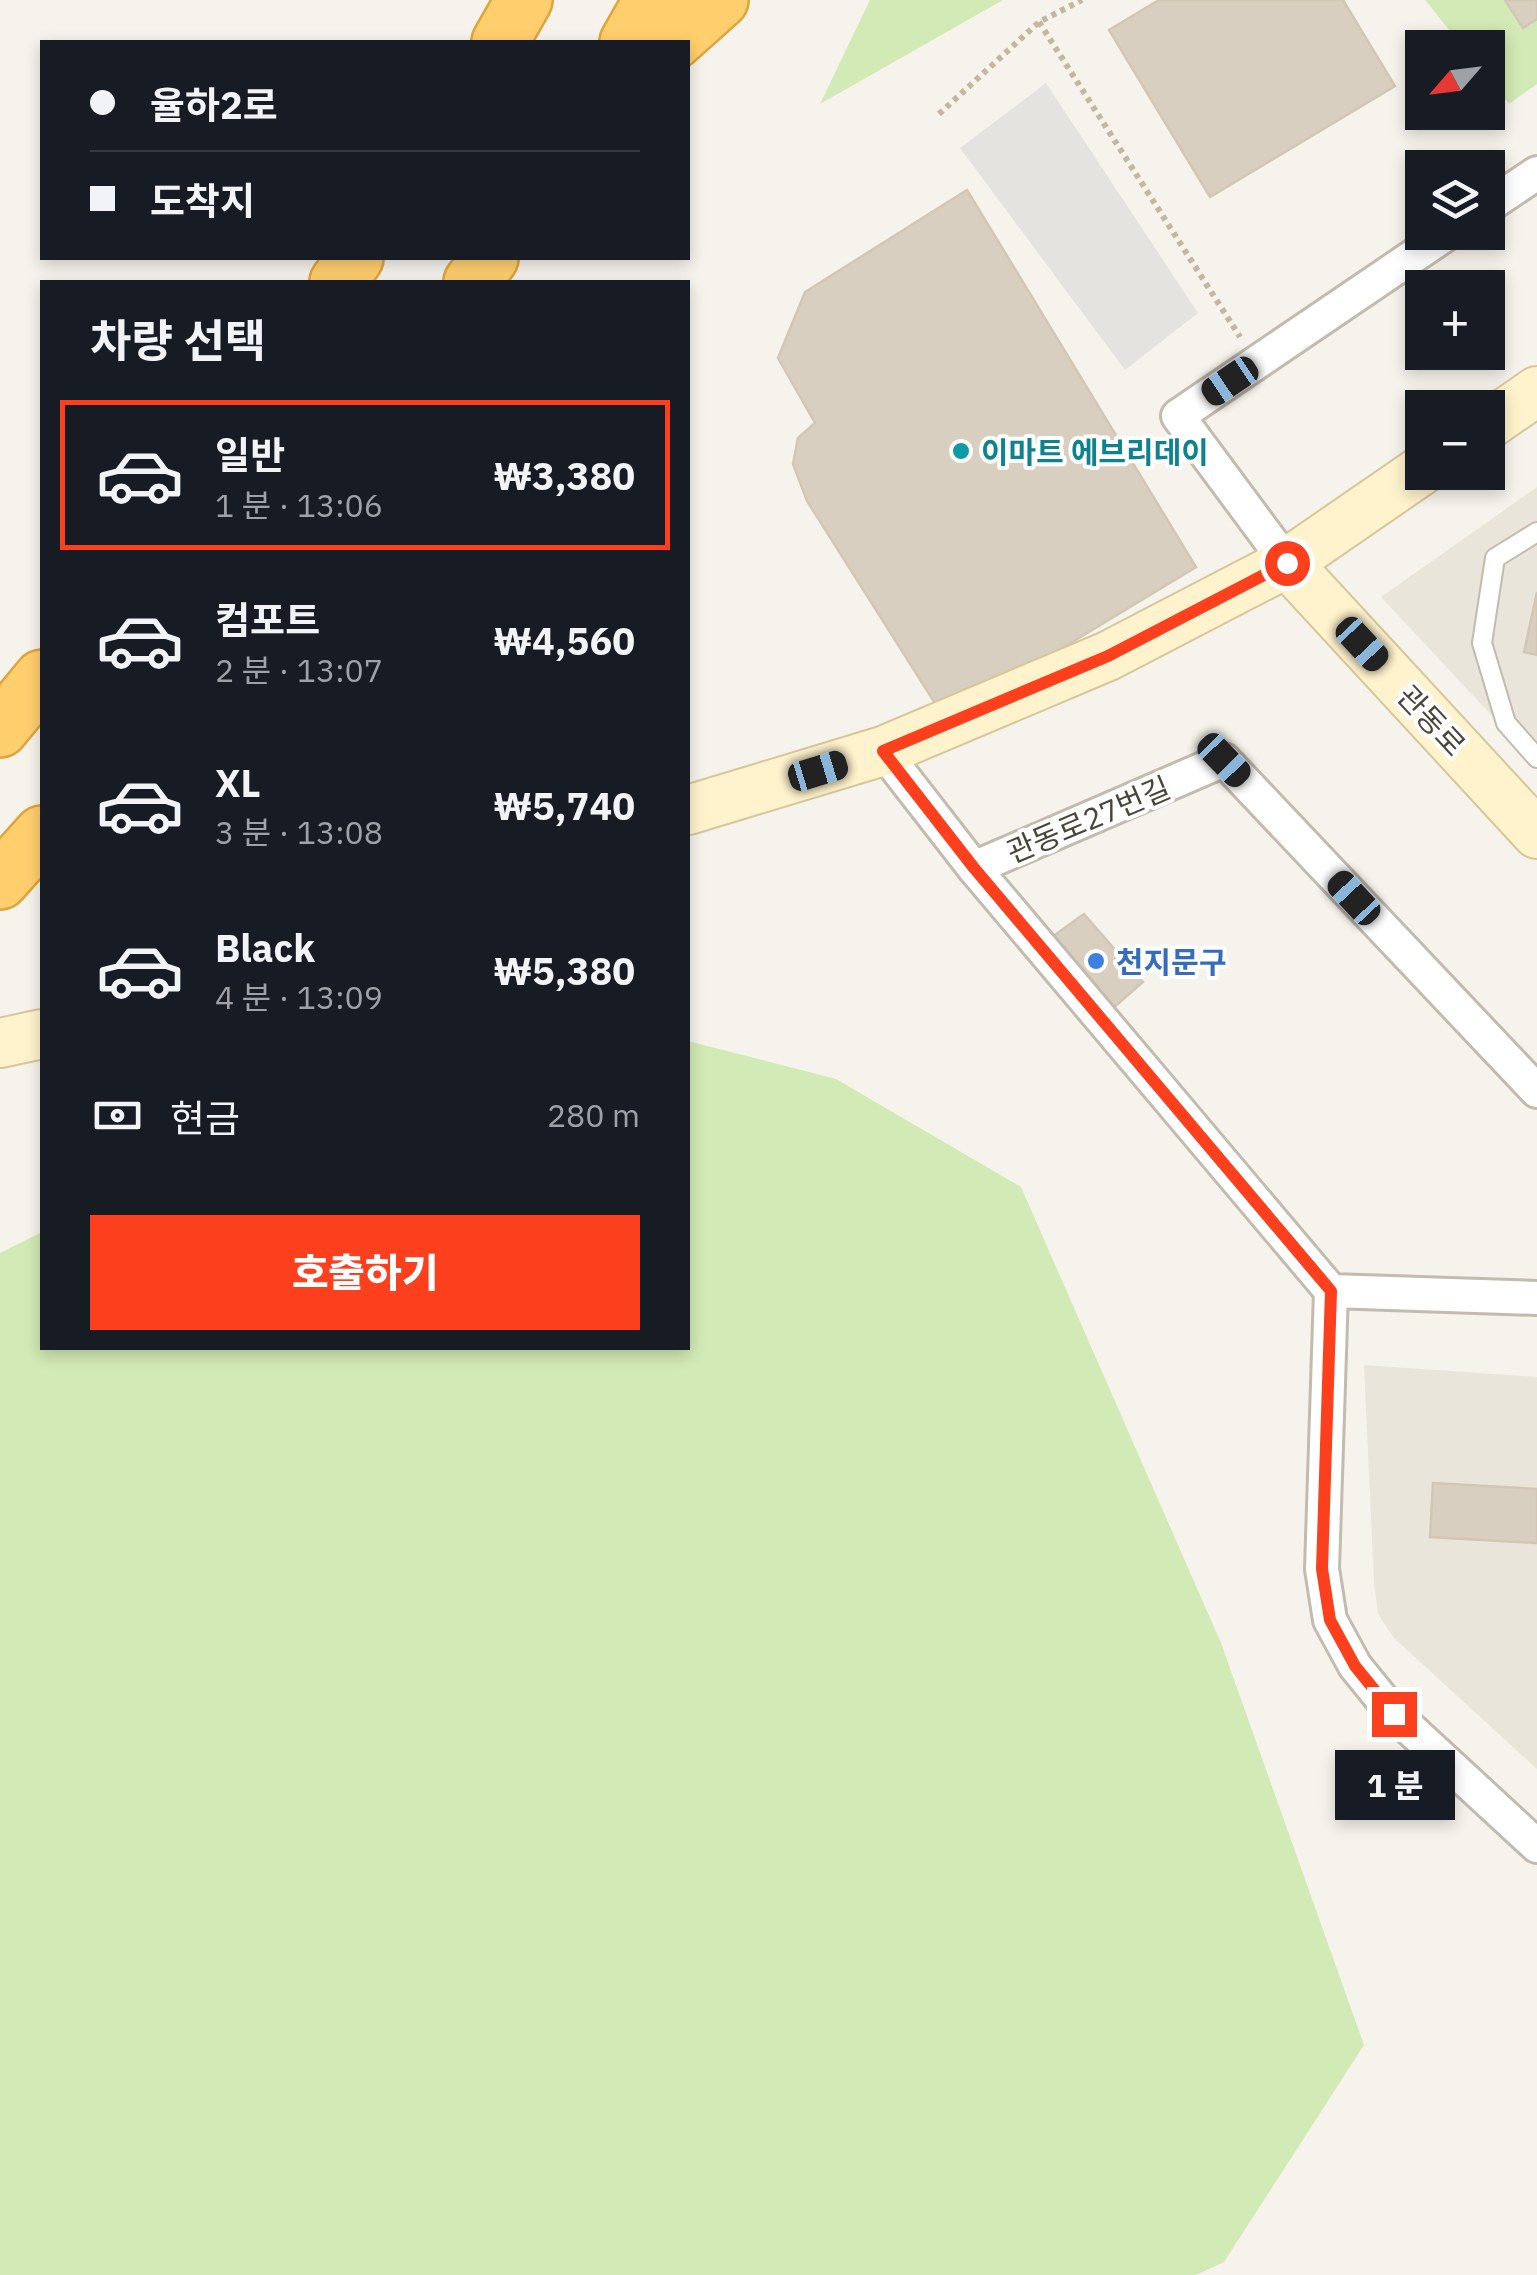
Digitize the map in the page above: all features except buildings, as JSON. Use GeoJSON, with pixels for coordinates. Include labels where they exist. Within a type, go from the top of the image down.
{"type":"FeatureCollection","features":[{"type":"Feature","properties":{"kind":"highway"},"geometry":{"type":"LineString","coordinates":[[498,40],[503,0]]}},
{"type":"Feature","properties":{"kind":"highway"},"geometry":{"type":"LineString","coordinates":[[499,40],[524,0]]}},
{"type":"Feature","properties":{"kind":"highway"},"geometry":{"type":"LineString","coordinates":[[629,40],[652,0]]}},
{"type":"Feature","properties":{"kind":"highway"},"geometry":{"type":"LineString","coordinates":[[675,40],[720,0]]}},
{"type":"Feature","properties":{"kind":"highway"},"geometry":{"type":"LineString","coordinates":[[0,729],[40,680]]}},
{"type":"Feature","properties":{"kind":"highway"},"geometry":{"type":"LineString","coordinates":[[0,882],[40,836]]}},
{"type":"Feature","properties":{"kind":"street"},"geometry":{"type":"LineString","coordinates":[[1505,195],[1537,173]]}},
{"type":"Feature","properties":{"kind":"street"},"geometry":{"type":"LineString","coordinates":[[1287,563],[1178,416],[1423,250]]}},
{"type":"Feature","properties":{"kind":"street"},"geometry":{"type":"LineString","coordinates":[[1505,413],[1537,391]]}},
{"type":"Feature","properties":{"kind":"street"},"geometry":{"type":"LineString","coordinates":[[690,809],[883,751],[1108,656],[1287,563],[1405,482]]}},
{"type":"Feature","properties":{"kind":"street","name":"관동로"},"geometry":{"type":"LineString","coordinates":[[1287,563],[1537,834]]}},
{"type":"Feature","properties":{"kind":"street"},"geometry":{"type":"LineString","coordinates":[[883,751],[974,868],[1331,1291],[1322,1569],[1330,1620],[1355,1666],[1394,1714],[1537,1846]]}},
{"type":"Feature","properties":{"kind":"street","name":"관동로27번길"},"geometry":{"type":"LineString","coordinates":[[974,868],[1224,760],[1537,1091]]}},
{"type":"Feature","properties":{"kind":"street"},"geometry":{"type":"LineString","coordinates":[[0,1043],[40,1034]]}},
{"type":"Feature","properties":{"kind":"street"},"geometry":{"type":"LineString","coordinates":[[1331,1291],[1537,1298]]}},
{"type":"Feature","properties":{"kind":"lane"},"geometry":{"type":"LineString","coordinates":[[1537,532],[1495,558],[1482,643],[1506,723],[1537,758]]}},
{"type":"Feature","properties":{"kind":"path"},"geometry":{"type":"LineString","coordinates":[[939,114],[1039,22],[1082,0]]}},
{"type":"Feature","properties":{"kind":"path"},"geometry":{"type":"LineString","coordinates":[[1039,22],[1257,363]]}},
{"type":"Feature","properties":{"kind":"shaded area"},"geometry":{"type":"Polygon","coordinates":[[[1046,83],[1198,313],[1125,370],[960,148],[1046,83]]]}},
{"type":"Feature","properties":{"kind":"shaded area"},"geometry":{"type":"Polygon","coordinates":[[[1537,487],[1537,764],[1381,597],[1537,487]]]}},
{"type":"Feature","properties":{"kind":"shaded area"},"geometry":{"type":"Polygon","coordinates":[[[1364,1365],[1537,1377],[1537,1769],[1394,1638],[1378,1614],[1364,1365]]]}},
{"type":"Feature","properties":{"kind":"green space"},"geometry":{"type":"Polygon","coordinates":[[[870,0],[1003,0],[820,104],[870,0]]]}},
{"type":"Feature","properties":{"kind":"green space"},"geometry":{"type":"Polygon","coordinates":[[[1425,0],[1537,0],[1537,84],[1509,104],[1505,99],[1505,30],[1449,30],[1425,0]]]}},
{"type":"Feature","properties":{"kind":"green space"},"geometry":{"type":"Polygon","coordinates":[[[690,1042],[836,1079],[1021,1187],[1221,1643],[1364,2045],[1224,2262],[1196,2275],[0,2275],[0,1253],[40,1233],[40,1350],[690,1350],[690,1042]]]}},
{"type":"Feature","properties":{"kind":"place","name":"이마트 에브리데이"},"geometry":{"type":"Point","coordinates":[961,451]}},
{"type":"Feature","properties":{"kind":"place","name":"천지문구"},"geometry":{"type":"Point","coordinates":[1096,961]}},
{"type":"Feature","properties":{"kind":"route"},"geometry":{"type":"LineString","coordinates":[[1287,563],[1108,656],[883,751],[974,868],[1331,1291],[1322,1569],[1330,1620],[1355,1666],[1394,1714]]}}]}
